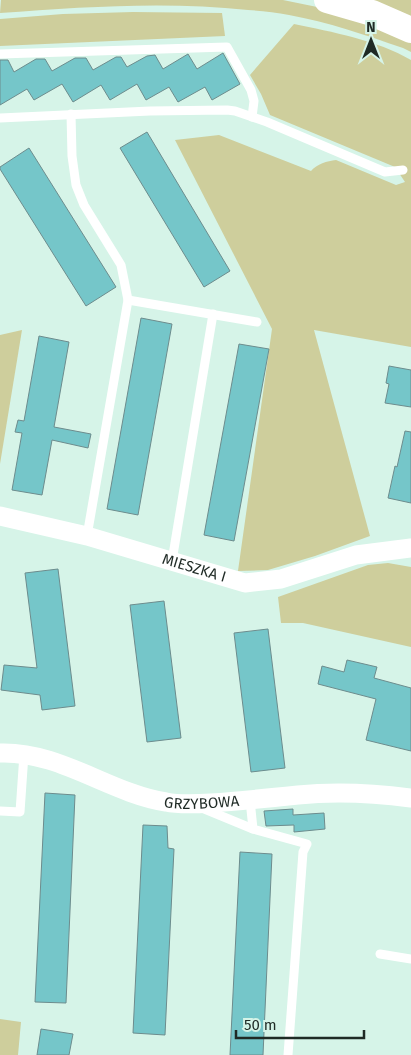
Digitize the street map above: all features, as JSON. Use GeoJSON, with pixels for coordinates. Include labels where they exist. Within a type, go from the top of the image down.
{"type":"FeatureCollection","features":[{"type":"Feature","properties":{"kind":"main road"},"geometry":{"type":"LineString","coordinates":[[327,0],[372,13],[411,30]]}},
{"type":"Feature","properties":{"kind":"street","name":"MIESZKA I"},"geometry":{"type":"LineString","coordinates":[[4,517],[87,536],[246,583],[281,579],[356,555],[411,548]]}},
{"type":"Feature","properties":{"kind":"street","name":"MIESZKA I"},"geometry":{"type":"LineString","coordinates":[[389,551],[411,555]]}},
{"type":"Feature","properties":{"kind":"street","name":"GRZYBOWA"},"geometry":{"type":"LineString","coordinates":[[0,752],[24,754],[60,764],[139,796],[167,803],[196,804],[346,792],[411,798]]}},
{"type":"Feature","properties":{"kind":"lane"},"geometry":{"type":"LineString","coordinates":[[0,54],[227,47],[252,90],[254,101],[252,117]]}},
{"type":"Feature","properties":{"kind":"lane"},"geometry":{"type":"LineString","coordinates":[[0,118],[227,110],[252,117],[386,172],[403,170]]}},
{"type":"Feature","properties":{"kind":"lane"},"geometry":{"type":"LineString","coordinates":[[72,114],[72,156],[76,185],[84,205],[121,265],[128,300],[87,536]]}},
{"type":"Feature","properties":{"kind":"lane"},"geometry":{"type":"LineString","coordinates":[[128,300],[257,322]]}},
{"type":"Feature","properties":{"kind":"lane"},"geometry":{"type":"LineString","coordinates":[[172,562],[213,314]]}},
{"type":"Feature","properties":{"kind":"lane"},"geometry":{"type":"LineString","coordinates":[[0,811],[20,812],[24,754]]}},
{"type":"Feature","properties":{"kind":"lane"},"geometry":{"type":"LineString","coordinates":[[250,800],[253,829]]}},
{"type":"Feature","properties":{"kind":"lane"},"geometry":{"type":"LineString","coordinates":[[196,804],[205,810],[253,829],[307,844],[303,852],[288,1055]]}},
{"type":"Feature","properties":{"kind":"lane"},"geometry":{"type":"LineString","coordinates":[[380,954],[411,959]]}},
{"type":"Feature","properties":{"kind":"green space"},"geometry":{"type":"Polygon","coordinates":[[[1,0],[283,0],[322,8],[411,37],[411,52],[332,25],[274,12],[217,7],[155,5],[0,13],[1,0]]]}},
{"type":"Feature","properties":{"kind":"green space"},"geometry":{"type":"Polygon","coordinates":[[[367,0],[411,0],[411,18],[367,0]]]}},
{"type":"Feature","properties":{"kind":"green space"},"geometry":{"type":"Polygon","coordinates":[[[133,12],[222,13],[225,36],[0,46],[0,19],[63,14],[133,12]]]}},
{"type":"Feature","properties":{"kind":"green space"},"geometry":{"type":"Polygon","coordinates":[[[294,24],[369,42],[411,60],[411,347],[314,330],[370,536],[315,556],[268,570],[238,571],[272,329],[175,140],[219,135],[311,171],[322,163],[336,160],[396,185],[405,182],[395,167],[270,115],[250,75],[294,24]]]}},
{"type":"Feature","properties":{"kind":"green space"},"geometry":{"type":"Polygon","coordinates":[[[22,330],[0,464],[0,335],[22,330]]]}},
{"type":"Feature","properties":{"kind":"green space"},"geometry":{"type":"Polygon","coordinates":[[[388,563],[411,567],[411,647],[303,623],[281,623],[278,597],[368,565],[388,563]]]}},
{"type":"Feature","properties":{"kind":"green space"},"geometry":{"type":"Polygon","coordinates":[[[0,1019],[21,1022],[18,1055],[0,1055],[0,1019]]]}},
{"type":"Feature","properties":{"kind":"building"},"geometry":{"type":"Polygon","coordinates":[[[223,53],[240,84],[212,100],[205,87],[178,102],[169,87],[146,100],[137,84],[110,100],[101,85],[73,102],[62,84],[34,100],[27,89],[0,105],[0,60],[8,60],[14,72],[36,59],[45,59],[52,71],[75,58],[86,58],[93,70],[116,57],[121,57],[127,67],[147,56],[155,55],[163,69],[188,54],[197,69],[223,53]]]}},
{"type":"Feature","properties":{"kind":"building"},"geometry":{"type":"Polygon","coordinates":[[[147,132],[230,271],[204,287],[120,148],[147,132]]]}},
{"type":"Feature","properties":{"kind":"building"},"geometry":{"type":"Polygon","coordinates":[[[29,148],[116,287],[86,306],[0,169],[0,167],[29,148]]]}},
{"type":"Feature","properties":{"kind":"building"},"geometry":{"type":"Polygon","coordinates":[[[141,318],[172,324],[138,515],[107,509],[141,318]]]}},
{"type":"Feature","properties":{"kind":"building"},"geometry":{"type":"Polygon","coordinates":[[[39,336],[69,342],[54,427],[91,434],[88,448],[52,440],[42,495],[12,490],[22,433],[15,432],[18,420],[24,421],[39,336]]]}},
{"type":"Feature","properties":{"kind":"building"},"geometry":{"type":"Polygon","coordinates":[[[239,344],[269,349],[234,541],[204,535],[239,344]]]}},
{"type":"Feature","properties":{"kind":"building"},"geometry":{"type":"Polygon","coordinates":[[[389,366],[411,370],[411,407],[385,403],[389,384],[386,383],[389,366]]]}},
{"type":"Feature","properties":{"kind":"building"},"geometry":{"type":"Polygon","coordinates":[[[405,431],[411,432],[411,503],[388,498],[405,431]]]}},
{"type":"Feature","properties":{"kind":"building"},"geometry":{"type":"Polygon","coordinates":[[[58,569],[75,706],[42,710],[40,695],[1,690],[4,665],[37,668],[25,573],[58,569]]]}},
{"type":"Feature","properties":{"kind":"building"},"geometry":{"type":"Polygon","coordinates":[[[164,601],[181,738],[147,742],[130,605],[164,601]]]}},
{"type":"Feature","properties":{"kind":"building"},"geometry":{"type":"Polygon","coordinates":[[[268,629],[285,768],[251,772],[234,633],[268,629]]]}},
{"type":"Feature","properties":{"kind":"building"},"geometry":{"type":"Polygon","coordinates":[[[347,660],[377,667],[374,678],[411,688],[411,751],[366,740],[376,699],[318,684],[322,666],[344,672],[347,660]]]}},
{"type":"Feature","properties":{"kind":"building"},"geometry":{"type":"Polygon","coordinates":[[[45,793],[75,795],[66,1003],[35,1002],[45,793]]]}},
{"type":"Feature","properties":{"kind":"building"},"geometry":{"type":"Polygon","coordinates":[[[293,809],[293,815],[324,813],[325,829],[294,832],[294,825],[266,826],[264,811],[293,809]]]}},
{"type":"Feature","properties":{"kind":"building"},"geometry":{"type":"Polygon","coordinates":[[[143,825],[167,826],[168,848],[174,849],[165,1035],[133,1033],[143,825]]]}},
{"type":"Feature","properties":{"kind":"building"},"geometry":{"type":"Polygon","coordinates":[[[240,852],[272,854],[263,1055],[230,1055],[240,852]]]}},
{"type":"Feature","properties":{"kind":"building"},"geometry":{"type":"Polygon","coordinates":[[[41,1029],[73,1034],[69,1055],[37,1055],[41,1029]]]}}]}
